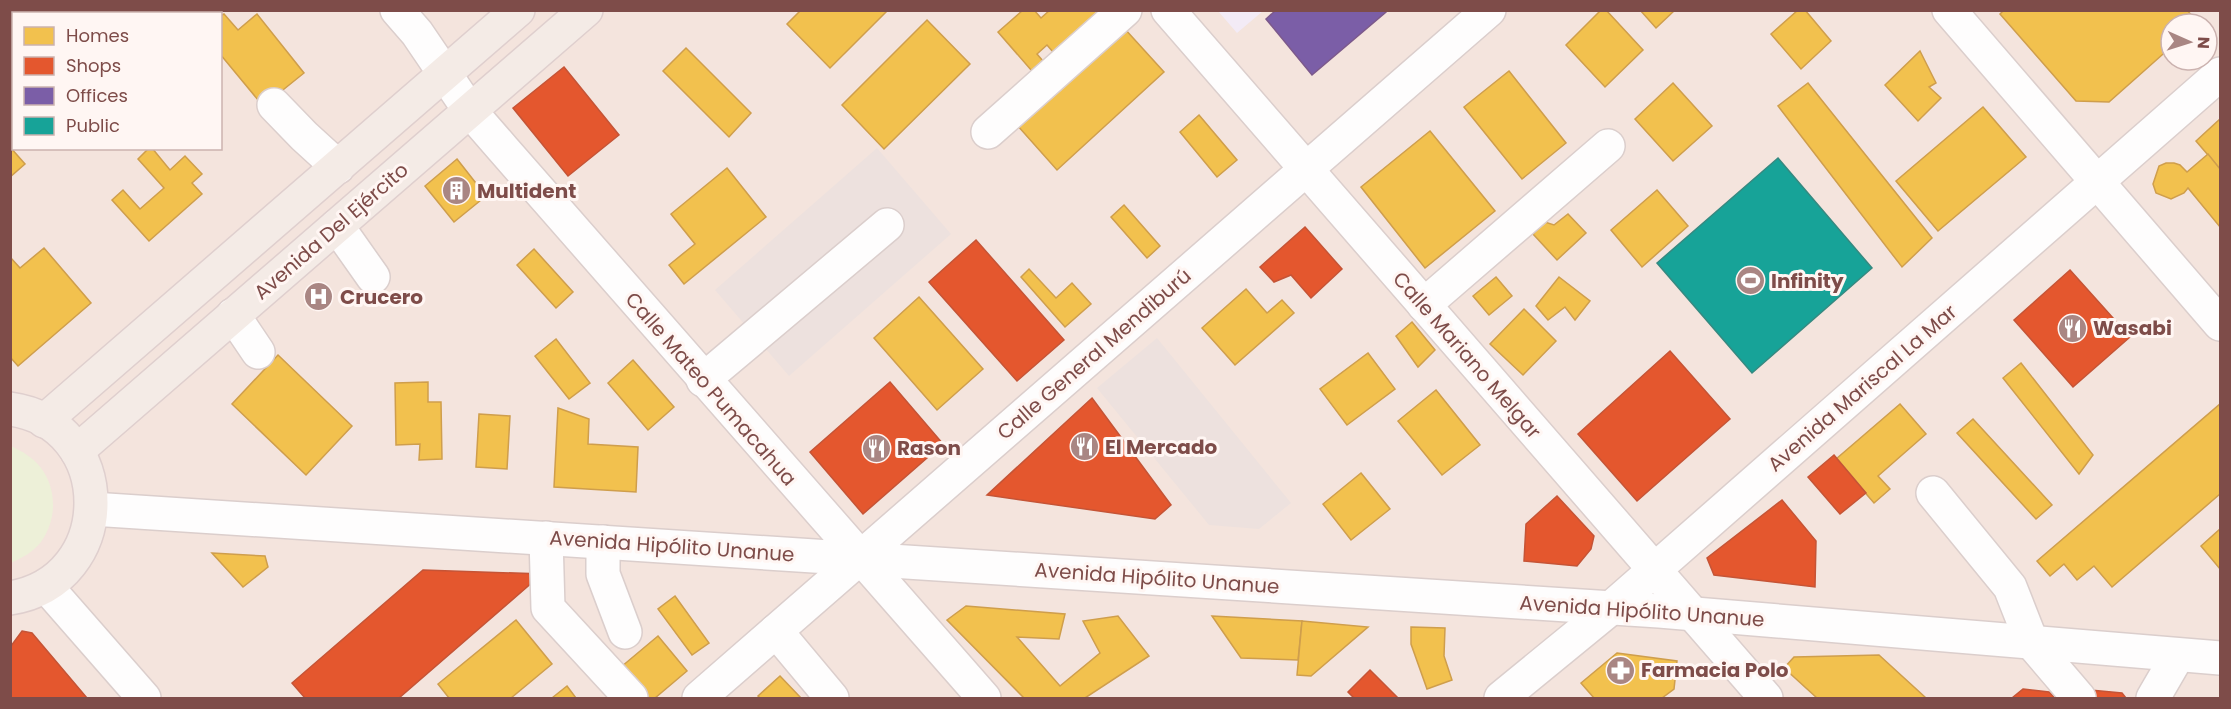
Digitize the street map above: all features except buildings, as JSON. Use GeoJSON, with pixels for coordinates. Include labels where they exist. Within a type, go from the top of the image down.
{"type":"FeatureCollection","features":[{"type":"Feature","properties":{"kind":"main road"},"geometry":{"type":"LineString","coordinates":[[44,421],[518,10]]}},
{"type":"Feature","properties":{"kind":"main road","name":"Avenida Del Ejército"},"geometry":{"type":"LineString","coordinates":[[77,451],[586,10]]}},
{"type":"Feature","properties":{"kind":"main road"},"geometry":{"type":"LineString","coordinates":[[10,409],[31,414],[44,421],[63,434],[77,451],[87,473],[92,509],[87,534],[76,557],[63,573],[46,586],[10,598]]}},
{"type":"Feature","properties":{"kind":"street","name":"Calle Mateo Pumacahua"},"geometry":{"type":"LineString","coordinates":[[397,10],[417,33],[470,111],[984,699]]}},
{"type":"Feature","properties":{"kind":"street"},"geometry":{"type":"LineString","coordinates":[[988,132],[1125,10]]}},
{"type":"Feature","properties":{"kind":"street","name":"Calle Mariano Melgar"},"geometry":{"type":"LineString","coordinates":[[1168,10],[1766,699]]}},
{"type":"Feature","properties":{"kind":"street","name":"Calle General Mendiburú"},"geometry":{"type":"LineString","coordinates":[[699,699],[1489,10]]}},
{"type":"Feature","properties":{"kind":"street"},"geometry":{"type":"LineString","coordinates":[[1949,10],[2220,324]]}},
{"type":"Feature","properties":{"kind":"street","name":"Avenida Mariscal La Mar"},"geometry":{"type":"LineString","coordinates":[[1501,699],[1611,608],[2220,74]]}},
{"type":"Feature","properties":{"kind":"street"},"geometry":{"type":"LineString","coordinates":[[274,105],[338,167]]}},
{"type":"Feature","properties":{"kind":"street"},"geometry":{"type":"LineString","coordinates":[[1424,305],[1608,146]]}},
{"type":"Feature","properties":{"kind":"street"},"geometry":{"type":"LineString","coordinates":[[337,225],[373,277]]}},
{"type":"Feature","properties":{"kind":"street"},"geometry":{"type":"LineString","coordinates":[[703,380],[887,225]]}},
{"type":"Feature","properties":{"kind":"street"},"geometry":{"type":"LineString","coordinates":[[233,315],[258,352]]}},
{"type":"Feature","properties":{"kind":"street"},"geometry":{"type":"LineString","coordinates":[[1933,493],[2010,587],[2032,643],[2079,699]]}},
{"type":"Feature","properties":{"kind":"street","name":"Avenida Hipólito Unanue"},"geometry":{"type":"LineString","coordinates":[[92,509],[1611,608],[2220,658]]}},
{"type":"Feature","properties":{"kind":"street"},"geometry":{"type":"LineString","coordinates":[[546,538],[548,608],[631,699]]}},
{"type":"Feature","properties":{"kind":"street"},"geometry":{"type":"LineString","coordinates":[[603,542],[603,574],[625,632]]}},
{"type":"Feature","properties":{"kind":"street"},"geometry":{"type":"LineString","coordinates":[[46,586],[144,699]]}},
{"type":"Feature","properties":{"kind":"street"},"geometry":{"type":"LineString","coordinates":[[776,631],[832,699]]}},
{"type":"Feature","properties":{"kind":"street"},"geometry":{"type":"LineString","coordinates":[[2153,699],[2178,655]]}},
{"type":"Feature","properties":{"kind":"shaded area"},"geometry":{"type":"Polygon","coordinates":[[[11,11],[2220,11],[2220,698],[11,698],[11,11]]]}},
{"type":"Feature","properties":{"kind":"shaded area"},"geometry":{"type":"Polygon","coordinates":[[[1218,11],[1263,11],[1237,33],[1218,11]]]}},
{"type":"Feature","properties":{"kind":"shaded area"},"geometry":{"type":"Polygon","coordinates":[[[877,148],[951,234],[789,376],[715,290],[877,148]]]}},
{"type":"Feature","properties":{"kind":"shaded area"},"geometry":{"type":"Polygon","coordinates":[[[1157,338],[1291,503],[1259,529],[1209,525],[1097,388],[1157,338]]]}},
{"type":"Feature","properties":{"kind":"green space"},"geometry":{"type":"Polygon","coordinates":[[[11,446],[37,463],[44,473],[49,483],[53,507],[47,531],[41,542],[27,554],[11,563],[11,446]]]}},
{"type":"Feature","properties":{"kind":"place","name":"Multident"},"geometry":{"type":"Point","coordinates":[456,191]}},
{"type":"Feature","properties":{"kind":"place","name":"Infinity"},"geometry":{"type":"Point","coordinates":[1750,281]}},
{"type":"Feature","properties":{"kind":"place","name":"Crucero"},"geometry":{"type":"Point","coordinates":[319,297]}},
{"type":"Feature","properties":{"kind":"place","name":"Wasabi"},"geometry":{"type":"Point","coordinates":[2072,328]}},
{"type":"Feature","properties":{"kind":"place","name":"El Mercado"},"geometry":{"type":"Point","coordinates":[1084,447]}},
{"type":"Feature","properties":{"kind":"place","name":"Rason"},"geometry":{"type":"Point","coordinates":[876,448]}},
{"type":"Feature","properties":{"kind":"place","name":"Farmacia Polo"},"geometry":{"type":"Point","coordinates":[1620,670]}}]}
